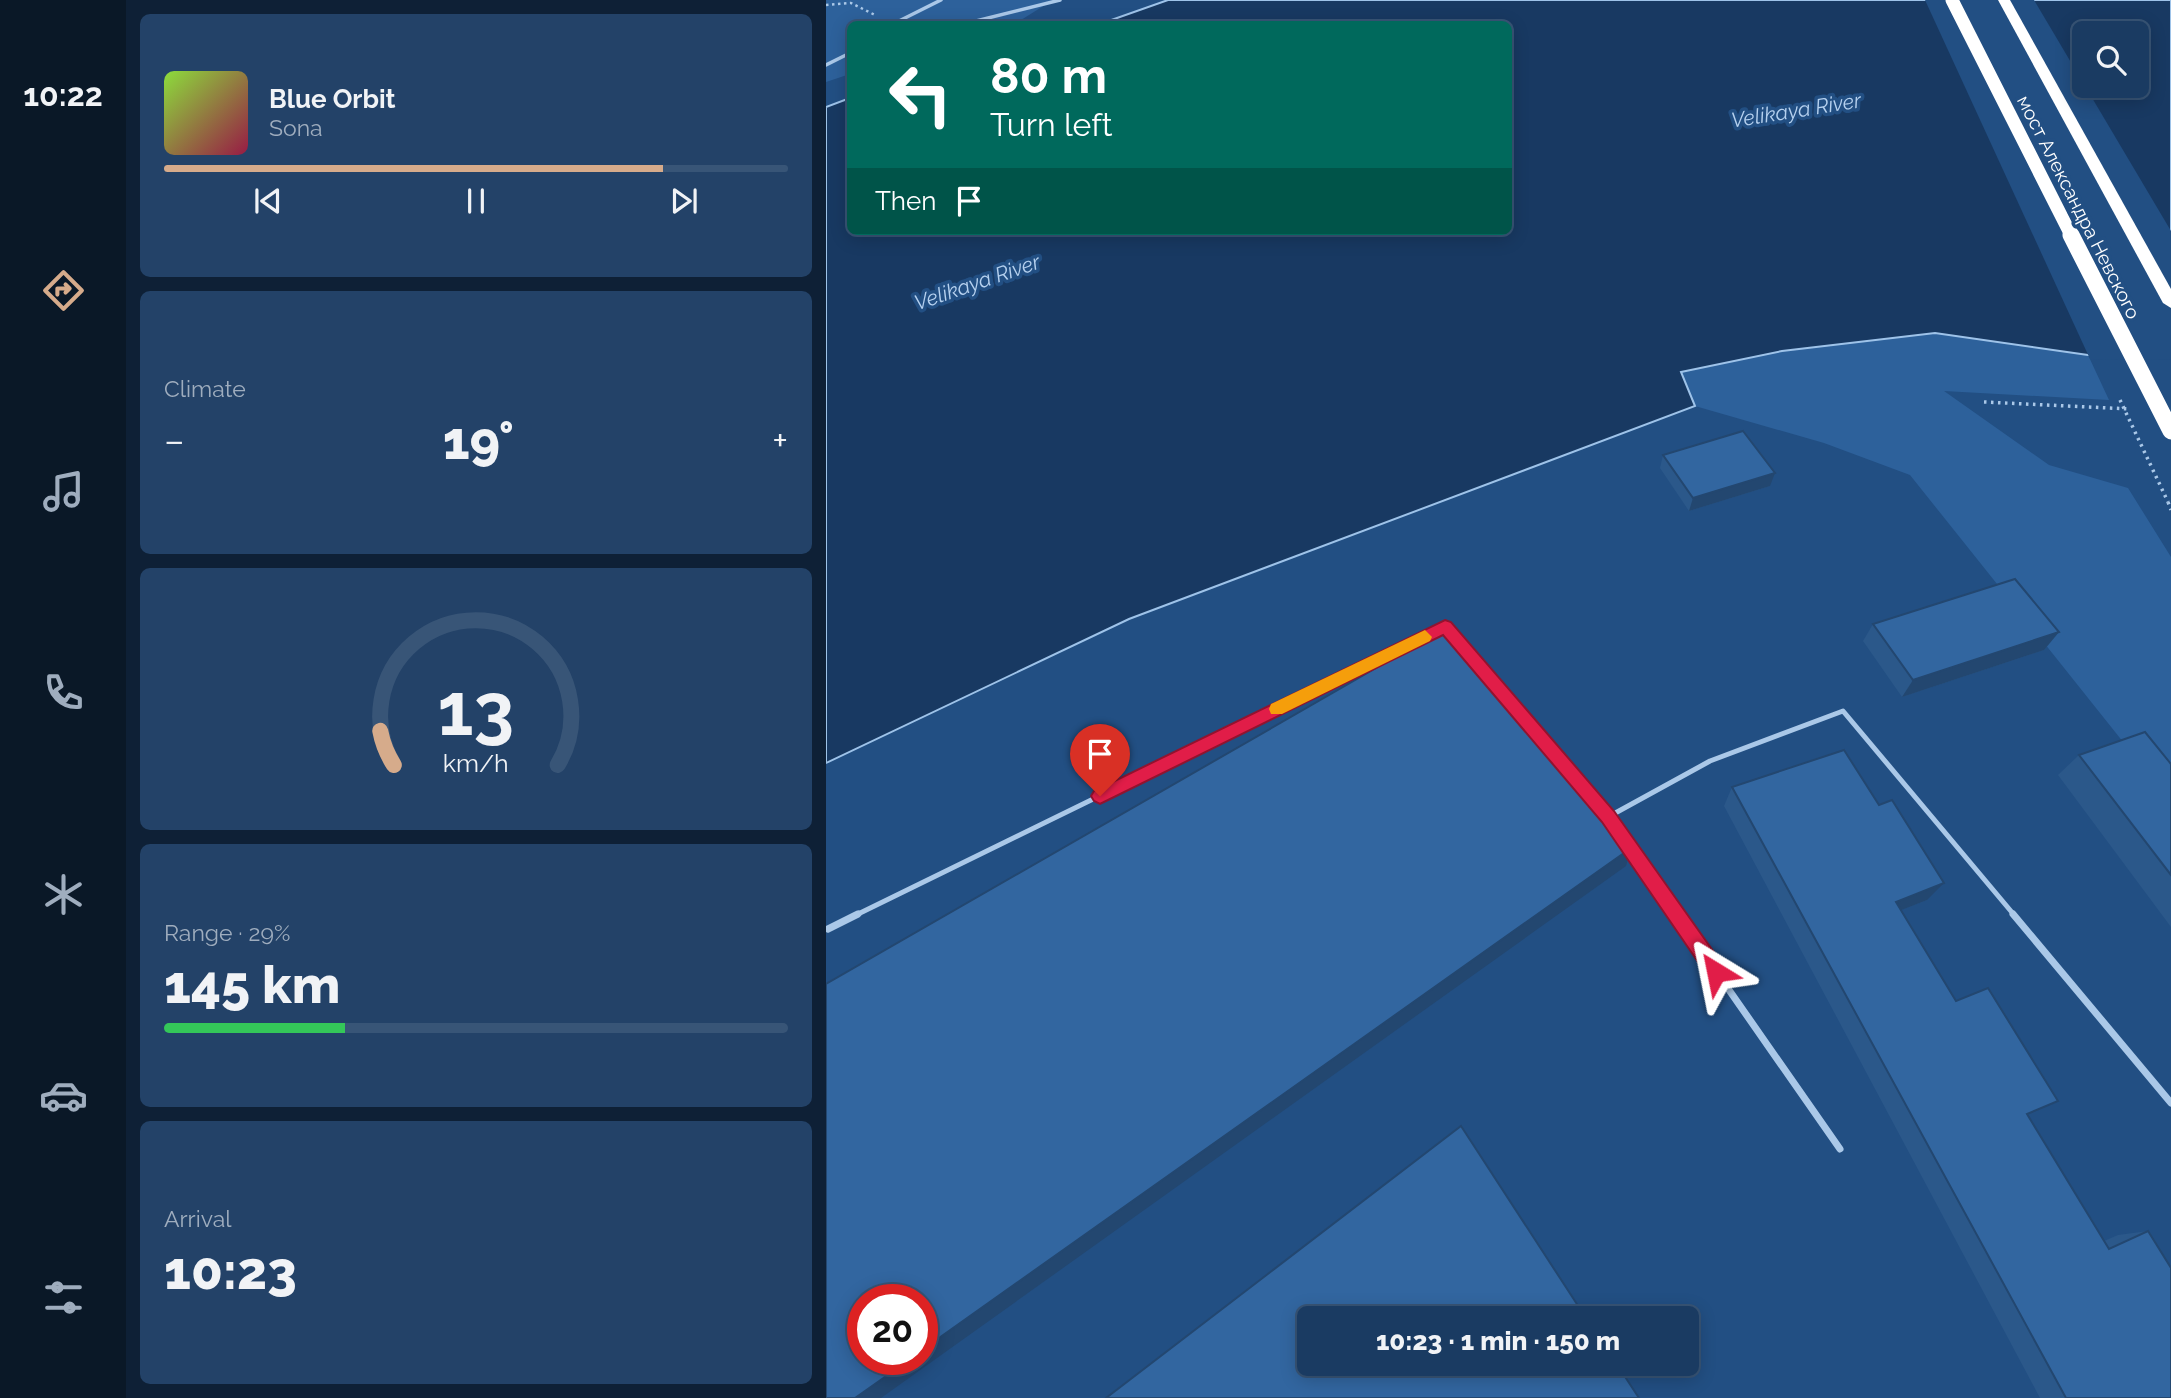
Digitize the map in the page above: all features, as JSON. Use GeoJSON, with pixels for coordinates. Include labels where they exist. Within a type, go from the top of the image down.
{"type":"FeatureCollection","features":[{"type":"Feature","properties":{"kind":"highway","name":"мост Александра Невского"},"geometry":{"type":"LineString","coordinates":[[1952,0],[2171,431]]}},
{"type":"Feature","properties":{"kind":"highway","name":"мост Александра Невского"},"geometry":{"type":"LineString","coordinates":[[2004,0],[2171,303]]}},
{"type":"Feature","properties":{"kind":"lane"},"geometry":{"type":"LineString","coordinates":[[899,21],[941,0]]}},
{"type":"Feature","properties":{"kind":"lane"},"geometry":{"type":"LineString","coordinates":[[976,21],[1059,0]]}},
{"type":"Feature","properties":{"kind":"lane"},"geometry":{"type":"LineString","coordinates":[[837,62],[847,55]]}},
{"type":"Feature","properties":{"kind":"lane"},"geometry":{"type":"LineString","coordinates":[[826,65],[847,59]]}},
{"type":"Feature","properties":{"kind":"lane"},"geometry":{"type":"LineString","coordinates":[[828,929],[1445,626],[1608,817],[1840,1149]]}},
{"type":"Feature","properties":{"kind":"lane"},"geometry":{"type":"LineString","coordinates":[[1608,817],[1710,761],[1843,711],[2171,1103]]}},
{"type":"Feature","properties":{"kind":"path"},"geometry":{"type":"LineString","coordinates":[[826,5],[851,4],[887,21]]}},
{"type":"Feature","properties":{"kind":"path"},"geometry":{"type":"LineString","coordinates":[[1984,402],[2131,409]]}},
{"type":"Feature","properties":{"kind":"path"},"geometry":{"type":"LineString","coordinates":[[2168,502],[2171,510]]}},
{"type":"Feature","properties":{"kind":"shaded area"},"geometry":{"type":"Polygon","coordinates":[[[826,0],[1053,0],[1018,21],[847,21],[847,75],[826,82],[826,0]]]}},
{"type":"Feature","properties":{"kind":"shaded area"},"geometry":{"type":"Polygon","coordinates":[[[1935,333],[2088,355],[2109,400],[1944,391],[2049,465],[2128,488],[2171,557],[2171,802],[1910,475],[1824,443],[1695,406],[1681,372],[1782,351],[1935,333]]]}},
{"type":"Feature","properties":{"kind":"water","name":"Velikaya River"},"geometry":{"type":"Polygon","coordinates":[[[1168,0],[2171,0],[2171,356],[2088,355],[1935,333],[1782,351],[1681,372],[1695,406],[1129,619],[826,763],[826,107],[847,99],[847,235],[1512,235],[1512,21],[1108,21],[1168,0]]]}},
{"type":"Feature","properties":{"kind":"pier"},"geometry":{"type":"Polygon","coordinates":[[[1925,0],[2034,0],[2072,64],[2072,98],[2092,98],[2171,231],[2171,360],[2090,359],[1925,0]]]}},
{"type":"Feature","properties":{"kind":"building"},"geometry":{"type":"Polygon","coordinates":[[[1743,431],[1775,473],[1693,498],[1663,455],[1743,431]]]}},
{"type":"Feature","properties":{"kind":"building"},"geometry":{"type":"Polygon","coordinates":[[[2015,579],[2059,632],[1913,680],[1873,624],[2015,579]]]}},
{"type":"Feature","properties":{"kind":"building"},"geometry":{"type":"Polygon","coordinates":[[[1444,629],[1631,848],[938,1339],[938,1284],[847,1284],[847,1375],[888,1375],[855,1398],[826,1398],[826,984],[1444,629]]]}},
{"type":"Feature","properties":{"kind":"building"},"geometry":{"type":"Polygon","coordinates":[[[2145,732],[2171,764],[2171,875],[2079,755],[2145,732]]]}},
{"type":"Feature","properties":{"kind":"building"},"geometry":{"type":"Polygon","coordinates":[[[1844,750],[1879,805],[1892,800],[1944,883],[1896,902],[1956,1001],[1988,988],[2058,1101],[2027,1114],[2109,1249],[2148,1231],[2171,1268],[2171,1398],[2066,1398],[1732,787],[1844,750]]]}},
{"type":"Feature","properties":{"kind":"building"},"geometry":{"type":"Polygon","coordinates":[[[1461,1126],[1578,1306],[1297,1306],[1297,1376],[1625,1376],[1639,1398],[1106,1398],[1461,1126]]]}},
{"type":"Feature","properties":{"kind":"slow traffic"},"geometry":{"type":"LineString","coordinates":[[1277,709],[1425,637]]}},
{"type":"Feature","properties":{"kind":"route"},"geometry":{"type":"LineString","coordinates":[[1100,796],[1445,626],[1608,817],[1716,972]]}}]}
